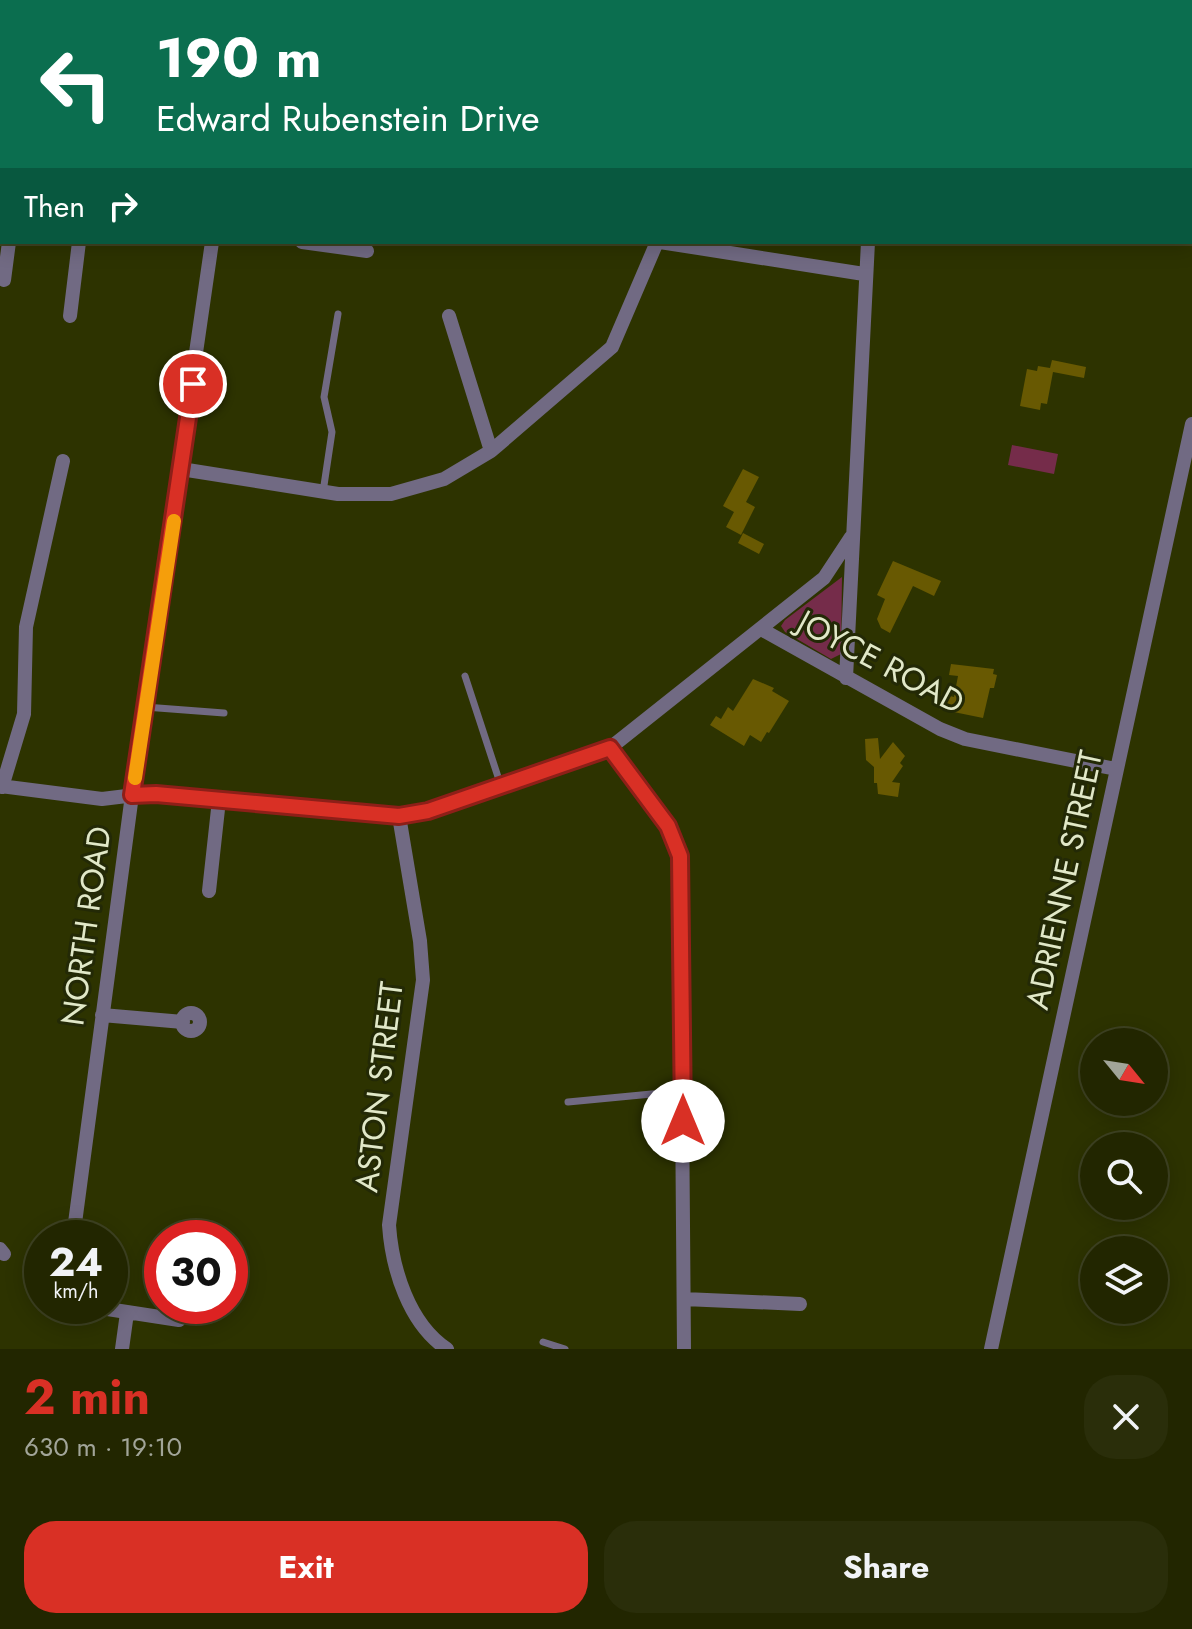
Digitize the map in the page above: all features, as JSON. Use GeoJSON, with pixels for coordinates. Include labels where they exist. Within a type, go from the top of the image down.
{"type":"FeatureCollection","features":[{"type":"Feature","properties":{"kind":"street"},"geometry":{"type":"LineString","coordinates":[[4,280],[9,244]]}},
{"type":"Feature","properties":{"kind":"street"},"geometry":{"type":"LineString","coordinates":[[70,316],[79,244]]}},
{"type":"Feature","properties":{"kind":"street","name":"NORTH ROAD"},"geometry":{"type":"LineString","coordinates":[[75,1220],[132,795],[212,244]]}},
{"type":"Feature","properties":{"kind":"street"},"geometry":{"type":"LineString","coordinates":[[316,244],[367,251]]}},
{"type":"Feature","properties":{"kind":"street"},"geometry":{"type":"LineString","coordinates":[[181,469],[323,492],[368,495],[420,487],[444,479],[491,451],[612,347],[658,244]]}},
{"type":"Feature","properties":{"kind":"street"},"geometry":{"type":"LineString","coordinates":[[672,244],[864,274]]}},
{"type":"Feature","properties":{"kind":"street"},"geometry":{"type":"LineString","coordinates":[[846,678],[868,244]]}},
{"type":"Feature","properties":{"kind":"street"},"geometry":{"type":"LineString","coordinates":[[449,316],[491,451]]}},
{"type":"Feature","properties":{"kind":"street","name":"ADRIENNE STREET"},"geometry":{"type":"LineString","coordinates":[[991,1349],[1192,424]]}},
{"type":"Feature","properties":{"kind":"street"},"geometry":{"type":"LineString","coordinates":[[63,461],[26,627],[24,714],[1,786],[102,799],[132,795],[399,816],[428,811],[610,748],[824,578],[851,537]]}},
{"type":"Feature","properties":{"kind":"street","name":"JOYCE ROAD"},"geometry":{"type":"LineString","coordinates":[[761,629],[909,715],[965,739],[1116,769]]}},
{"type":"Feature","properties":{"kind":"street"},"geometry":{"type":"LineString","coordinates":[[610,748],[668,826],[680,856],[684,1349]]}},
{"type":"Feature","properties":{"kind":"street"},"geometry":{"type":"LineString","coordinates":[[209,891],[219,800]]}},
{"type":"Feature","properties":{"kind":"street","name":"ASTON STREET"},"geometry":{"type":"LineString","coordinates":[[399,816],[420,941],[423,980],[389,1225],[390,1240],[419,1323],[447,1349]]}},
{"type":"Feature","properties":{"kind":"street"},"geometry":{"type":"LineString","coordinates":[[102,1015],[183,1022]]}},
{"type":"Feature","properties":{"kind":"street"},"geometry":{"type":"LineString","coordinates":[[684,1299],[800,1304]]}},
{"type":"Feature","properties":{"kind":"street"},"geometry":{"type":"LineString","coordinates":[[122,1349],[125,1324]]}},
{"type":"Feature","properties":{"kind":"lane"},"geometry":{"type":"LineString","coordinates":[[323,492],[332,424],[324,397],[338,314]]}},
{"type":"Feature","properties":{"kind":"lane"},"geometry":{"type":"LineString","coordinates":[[465,676],[501,786]]}},
{"type":"Feature","properties":{"kind":"lane"},"geometry":{"type":"LineString","coordinates":[[145,707],[224,713]]}},
{"type":"Feature","properties":{"kind":"lane"},"geometry":{"type":"LineString","coordinates":[[568,1102],[683,1091]]}},
{"type":"Feature","properties":{"kind":"lane"},"geometry":{"type":"LineString","coordinates":[[543,1342],[565,1349]]}},
{"type":"Feature","properties":{"kind":"shaded area"},"geometry":{"type":"Polygon","coordinates":[[[1012,445],[1058,454],[1054,474],[1008,465],[1012,445]]]}},
{"type":"Feature","properties":{"kind":"shaded area"},"geometry":{"type":"Polygon","coordinates":[[[842,577],[841,654],[831,659],[785,632],[781,626],[842,577]]]}},
{"type":"Feature","properties":{"kind":"building"},"geometry":{"type":"Polygon","coordinates":[[[1052,360],[1086,367],[1084,378],[1053,372],[1047,404],[1041,403],[1040,410],[1020,406],[1027,369],[1037,371],[1038,366],[1050,368],[1052,360]]]}},
{"type":"Feature","properties":{"kind":"building"},"geometry":{"type":"Polygon","coordinates":[[[743,469],[759,477],[746,502],[755,507],[741,535],[726,527],[734,512],[723,506],[743,469]]]}},
{"type":"Feature","properties":{"kind":"building"},"geometry":{"type":"Polygon","coordinates":[[[743,533],[764,544],[759,554],[738,543],[743,533]]]}},
{"type":"Feature","properties":{"kind":"building"},"geometry":{"type":"Polygon","coordinates":[[[893,561],[941,581],[934,596],[913,586],[890,633],[881,628],[877,619],[885,599],[877,595],[893,561]]]}},
{"type":"Feature","properties":{"kind":"building"},"geometry":{"type":"Polygon","coordinates":[[[951,664],[994,669],[993,674],[997,675],[994,688],[990,688],[983,718],[939,709],[942,694],[954,697],[958,676],[949,675],[951,664]]]}},
{"type":"Feature","properties":{"kind":"building"},"geometry":{"type":"Polygon","coordinates":[[[753,679],[774,688],[772,691],[789,701],[761,742],[750,735],[744,746],[710,725],[716,716],[721,719],[728,707],[733,711],[753,679]]]}},
{"type":"Feature","properties":{"kind":"building"},"geometry":{"type":"Polygon","coordinates":[[[878,738],[880,759],[893,742],[905,756],[900,763],[903,766],[892,782],[900,783],[898,797],[878,794],[874,767],[866,760],[865,739],[878,738]]]}},
{"type":"Feature","properties":{"kind":"slow traffic"},"geometry":{"type":"LineString","coordinates":[[135,778],[174,521]]}},
{"type":"Feature","properties":{"kind":"route"},"geometry":{"type":"LineString","coordinates":[[193,384],[132,795],[156,794],[399,816],[428,811],[610,748],[668,826],[680,856],[683,1121]]}}]}
